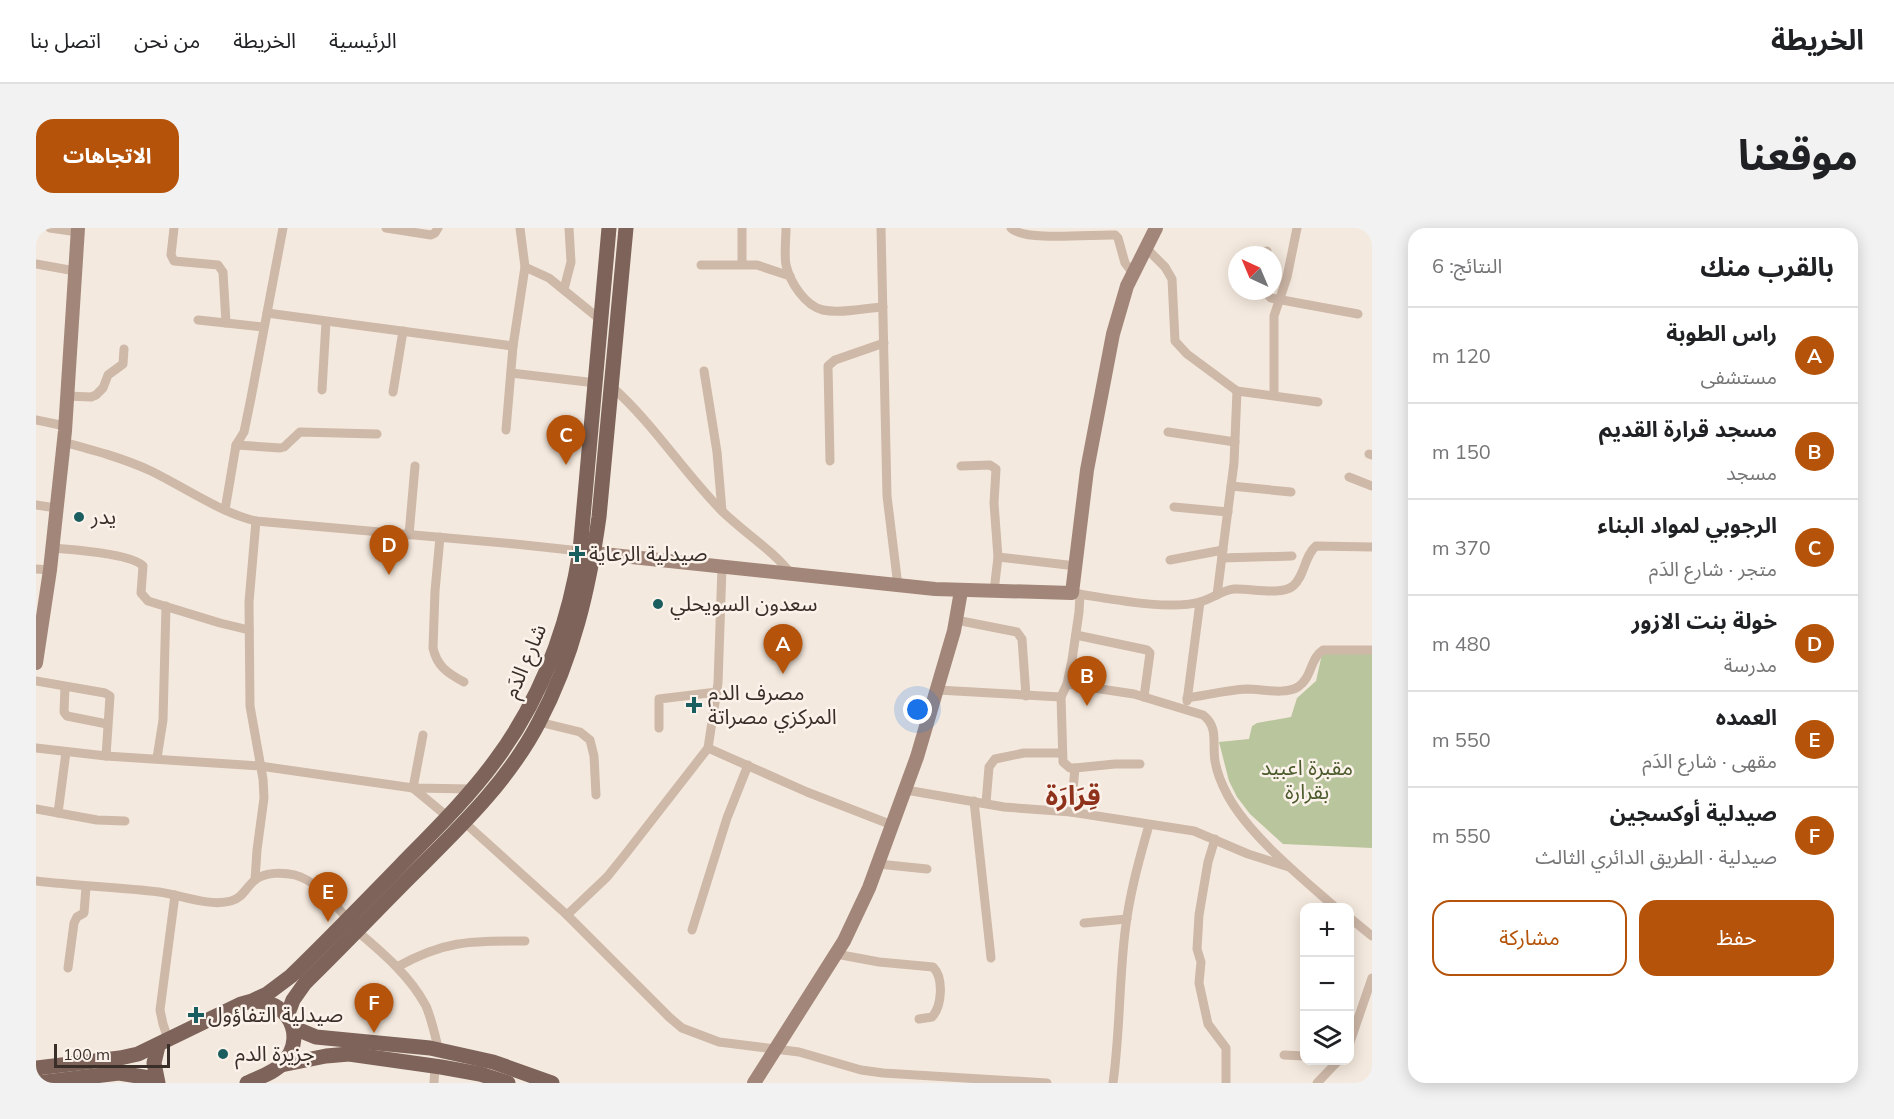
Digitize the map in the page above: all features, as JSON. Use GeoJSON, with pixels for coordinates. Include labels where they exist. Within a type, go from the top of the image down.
{"type":"FeatureCollection","features":[{"type":"Feature","properties":{"kind":"main road","name":"شارع الدَم"},"geometry":{"type":"LineString","coordinates":[[603,385],[602,321],[609,228]]}},
{"type":"Feature","properties":{"kind":"main road","name":"شارع الدَم"},"geometry":{"type":"LineString","coordinates":[[281,1065],[292,1048],[290,1020],[293,1000],[305,983],[464,822],[508,772],[539,722],[558,681],[572,643],[590,578],[587,552],[603,385],[626,228]]}},
{"type":"Feature","properties":{"kind":"main road","name":"شارع الدَم"},"geometry":{"type":"LineString","coordinates":[[36,1068],[138,1054],[267,994],[279,986],[447,817],[472,789],[515,732],[542,682],[561,633],[576,575],[587,552]]}},
{"type":"Feature","properties":{"kind":"main road"},"geometry":{"type":"LineString","coordinates":[[252,1001],[270,1002],[299,1030],[316,1037],[439,1051],[493,1062],[552,1083]]}},
{"type":"Feature","properties":{"kind":"main road"},"geometry":{"type":"LineString","coordinates":[[38,1083],[119,1073],[138,1075],[157,1081],[154,1063],[163,1042]]}},
{"type":"Feature","properties":{"kind":"main road"},"geometry":{"type":"LineString","coordinates":[[247,1083],[281,1065],[349,1054],[480,1074],[508,1083]]}},
{"type":"Feature","properties":{"kind":"street"},"geometry":{"type":"LineString","coordinates":[[36,663],[43,570],[52,548],[65,426],[78,230],[50,228]]}},
{"type":"Feature","properties":{"kind":"street"},"geometry":{"type":"LineString","coordinates":[[174,228],[171,255],[174,261],[218,265],[223,272],[226,322]]}},
{"type":"Feature","properties":{"kind":"street"},"geometry":{"type":"LineString","coordinates":[[225,510],[236,445],[242,438],[245,428],[283,228]]}},
{"type":"Feature","properties":{"kind":"street"},"geometry":{"type":"LineString","coordinates":[[386,228],[430,235],[438,228]]}},
{"type":"Feature","properties":{"kind":"street"},"geometry":{"type":"LineString","coordinates":[[506,430],[513,346],[525,267],[520,228]]}},
{"type":"Feature","properties":{"kind":"street"},"geometry":{"type":"LineString","coordinates":[[564,289],[571,262],[569,228]]}},
{"type":"Feature","properties":{"kind":"street"},"geometry":{"type":"LineString","coordinates":[[742,228],[742,264]]}},
{"type":"Feature","properties":{"kind":"street"},"geometry":{"type":"LineString","coordinates":[[786,228],[786,264],[790,276],[806,300],[820,310],[883,307]]}},
{"type":"Feature","properties":{"kind":"street"},"geometry":{"type":"LineString","coordinates":[[881,228],[887,496],[898,586]]}},
{"type":"Feature","properties":{"kind":"street"},"geometry":{"type":"LineString","coordinates":[[1011,228],[1017,232],[1115,235],[1118,238],[1125,263],[1132,272]]}},
{"type":"Feature","properties":{"kind":"street"},"geometry":{"type":"LineString","coordinates":[[1140,764],[1076,768],[1065,764],[1062,753],[1061,697],[1067,684],[1076,635],[1076,566],[1087,470],[1103,384],[1117,315],[1132,272],[1156,228]]}},
{"type":"Feature","properties":{"kind":"street"},"geometry":{"type":"LineString","coordinates":[[1282,293],[1297,228]]}},
{"type":"Feature","properties":{"kind":"street"},"geometry":{"type":"LineString","coordinates":[[1146,248],[1165,267],[1172,279],[1175,341],[1179,347],[1238,391],[1318,402]]}},
{"type":"Feature","properties":{"kind":"street"},"geometry":{"type":"LineString","coordinates":[[36,264],[75,271]]}},
{"type":"Feature","properties":{"kind":"street"},"geometry":{"type":"LineString","coordinates":[[701,265],[742,264],[764,267],[790,276]]}},
{"type":"Feature","properties":{"kind":"street"},"geometry":{"type":"LineString","coordinates":[[525,267],[544,274],[602,321]]}},
{"type":"Feature","properties":{"kind":"street"},"geometry":{"type":"LineString","coordinates":[[1274,395],[1273,326],[1280,300],[1358,314]]}},
{"type":"Feature","properties":{"kind":"street"},"geometry":{"type":"LineString","coordinates":[[267,314],[513,346]]}},
{"type":"Feature","properties":{"kind":"street"},"geometry":{"type":"LineString","coordinates":[[198,320],[263,327]]}},
{"type":"Feature","properties":{"kind":"street"},"geometry":{"type":"LineString","coordinates":[[322,390],[326,322]]}},
{"type":"Feature","properties":{"kind":"street"},"geometry":{"type":"LineString","coordinates":[[393,392],[403,331]]}},
{"type":"Feature","properties":{"kind":"street"},"geometry":{"type":"LineString","coordinates":[[830,461],[828,366],[835,360],[884,344]]}},
{"type":"Feature","properties":{"kind":"street"},"geometry":{"type":"LineString","coordinates":[[67,396],[91,397],[100,392],[108,375],[123,364],[124,349]]}},
{"type":"Feature","properties":{"kind":"street"},"geometry":{"type":"LineString","coordinates":[[704,371],[717,452],[723,511]]}},
{"type":"Feature","properties":{"kind":"street"},"geometry":{"type":"LineString","coordinates":[[511,373],[603,385],[640,414],[723,511],[771,552],[792,575]]}},
{"type":"Feature","properties":{"kind":"street"},"geometry":{"type":"LineString","coordinates":[[1217,596],[1231,486],[1238,391]]}},
{"type":"Feature","properties":{"kind":"street"},"geometry":{"type":"LineString","coordinates":[[36,420],[65,426]]}},
{"type":"Feature","properties":{"kind":"street"},"geometry":{"type":"LineString","coordinates":[[236,445],[280,448],[300,432],[377,434]]}},
{"type":"Feature","properties":{"kind":"street"},"geometry":{"type":"LineString","coordinates":[[1168,432],[1235,442]]}},
{"type":"Feature","properties":{"kind":"street"},"geometry":{"type":"LineString","coordinates":[[63,442],[130,462],[194,492],[225,510],[256,521],[440,537],[898,586],[961,591],[1076,593],[1154,603],[1182,604],[1200,602],[1230,590],[1279,590],[1293,586],[1310,552],[1316,546],[1372,547]]}},
{"type":"Feature","properties":{"kind":"street"},"geometry":{"type":"LineString","coordinates":[[961,466],[990,465],[996,469],[994,502],[998,557],[994,591]]}},
{"type":"Feature","properties":{"kind":"street"},"geometry":{"type":"LineString","coordinates":[[409,534],[415,466]]}},
{"type":"Feature","properties":{"kind":"street"},"geometry":{"type":"LineString","coordinates":[[1349,477],[1372,486]]}},
{"type":"Feature","properties":{"kind":"street"},"geometry":{"type":"LineString","coordinates":[[1231,486],[1291,492]]}},
{"type":"Feature","properties":{"kind":"street"},"geometry":{"type":"LineString","coordinates":[[36,505],[56,508]]}},
{"type":"Feature","properties":{"kind":"street"},"geometry":{"type":"LineString","coordinates":[[1174,507],[1228,512]]}},
{"type":"Feature","properties":{"kind":"street"},"geometry":{"type":"LineString","coordinates":[[255,880],[264,798],[261,766],[250,706],[249,630],[256,521]]}},
{"type":"Feature","properties":{"kind":"street"},"geometry":{"type":"LineString","coordinates":[[440,537],[433,648],[442,668],[464,682]]}},
{"type":"Feature","properties":{"kind":"street"},"geometry":{"type":"LineString","coordinates":[[52,548],[89,551],[142,563],[142,596],[148,601],[249,630]]}},
{"type":"Feature","properties":{"kind":"street"},"geometry":{"type":"LineString","coordinates":[[1170,560],[1223,554],[1292,556]]}},
{"type":"Feature","properties":{"kind":"street"},"geometry":{"type":"LineString","coordinates":[[998,557],[1076,566]]}},
{"type":"Feature","properties":{"kind":"street"},"geometry":{"type":"LineString","coordinates":[[567,915],[619,863],[708,748],[717,692],[722,567]]}},
{"type":"Feature","properties":{"kind":"street"},"geometry":{"type":"LineString","coordinates":[[754,1083],[853,925],[906,790],[938,690],[961,591]]}},
{"type":"Feature","properties":{"kind":"street"},"geometry":{"type":"LineString","coordinates":[[1185,711],[1200,602]]}},
{"type":"Feature","properties":{"kind":"street"},"geometry":{"type":"LineString","coordinates":[[157,758],[163,720],[166,606]]}},
{"type":"Feature","properties":{"kind":"street"},"geometry":{"type":"LineString","coordinates":[[956,620],[1017,632],[1022,639],[1026,696]]}},
{"type":"Feature","properties":{"kind":"street"},"geometry":{"type":"LineString","coordinates":[[1076,635],[1147,650],[1150,653],[1144,697]]}},
{"type":"Feature","properties":{"kind":"street"},"geometry":{"type":"LineString","coordinates":[[1187,698],[1248,689],[1296,688],[1308,677],[1315,658],[1323,650],[1372,650]]}},
{"type":"Feature","properties":{"kind":"street"},"geometry":{"type":"LineString","coordinates":[[36,681],[105,693],[110,696],[106,756]]}},
{"type":"Feature","properties":{"kind":"street"},"geometry":{"type":"LineString","coordinates":[[1067,684],[1110,689],[1203,715],[1214,729],[1215,761],[1228,796],[1249,824],[1289,867],[1330,903]]}},
{"type":"Feature","properties":{"kind":"street"},"geometry":{"type":"LineString","coordinates":[[65,687],[64,712],[66,716],[107,724]]}},
{"type":"Feature","properties":{"kind":"street"},"geometry":{"type":"LineString","coordinates":[[938,690],[1061,697]]}},
{"type":"Feature","properties":{"kind":"street"},"geometry":{"type":"LineString","coordinates":[[659,728],[659,699],[717,692]]}},
{"type":"Feature","properties":{"kind":"street"},"geometry":{"type":"LineString","coordinates":[[539,722],[580,732],[590,740],[594,756],[596,795]]}},
{"type":"Feature","properties":{"kind":"street"},"geometry":{"type":"LineString","coordinates":[[412,788],[423,735]]}},
{"type":"Feature","properties":{"kind":"street"},"geometry":{"type":"LineString","coordinates":[[36,748],[106,756],[261,766],[412,788],[472,789]]}},
{"type":"Feature","properties":{"kind":"street"},"geometry":{"type":"LineString","coordinates":[[708,748],[807,792],[892,825]]}},
{"type":"Feature","properties":{"kind":"street"},"geometry":{"type":"LineString","coordinates":[[58,813],[66,752]]}},
{"type":"Feature","properties":{"kind":"street"},"geometry":{"type":"LineString","coordinates":[[986,803],[990,764],[995,759],[1024,753],[1062,753]]}},
{"type":"Feature","properties":{"kind":"street"},"geometry":{"type":"LineString","coordinates":[[692,930],[727,818],[748,765]]}},
{"type":"Feature","properties":{"kind":"street"},"geometry":{"type":"LineString","coordinates":[[1071,812],[1076,768]]}},
{"type":"Feature","properties":{"kind":"street"},"geometry":{"type":"LineString","coordinates":[[412,788],[447,817]]}},
{"type":"Feature","properties":{"kind":"street"},"geometry":{"type":"LineString","coordinates":[[906,790],[1023,809],[1071,812],[1194,831],[1248,854],[1289,867]]}},
{"type":"Feature","properties":{"kind":"street"},"geometry":{"type":"LineString","coordinates":[[974,801],[991,958]]}},
{"type":"Feature","properties":{"kind":"street"},"geometry":{"type":"LineString","coordinates":[[36,810],[97,820],[125,821]]}},
{"type":"Feature","properties":{"kind":"street"},"geometry":{"type":"LineString","coordinates":[[464,822],[567,915],[682,1028],[719,1042],[809,1053],[861,1070],[1047,1083]]}},
{"type":"Feature","properties":{"kind":"street"},"geometry":{"type":"LineString","coordinates":[[1113,1083],[1127,919],[1149,825]]}},
{"type":"Feature","properties":{"kind":"street"},"geometry":{"type":"LineString","coordinates":[[1215,839],[1208,862],[1199,915],[1197,949],[1201,962],[1199,983],[1208,1024],[1226,1048],[1226,1083]]}},
{"type":"Feature","properties":{"kind":"street"},"geometry":{"type":"LineString","coordinates":[[878,864],[927,869]]}},
{"type":"Feature","properties":{"kind":"street"},"geometry":{"type":"LineString","coordinates":[[36,881],[229,902],[242,895],[255,880],[276,874],[296,876],[316,886],[347,918]]}},
{"type":"Feature","properties":{"kind":"street"},"geometry":{"type":"LineString","coordinates":[[68,968],[74,923],[77,916],[84,913],[86,887]]}},
{"type":"Feature","properties":{"kind":"street"},"geometry":{"type":"LineString","coordinates":[[163,1042],[160,1010],[175,895]]}},
{"type":"Feature","properties":{"kind":"street"},"geometry":{"type":"LineString","coordinates":[[1084,923],[1127,919]]}},
{"type":"Feature","properties":{"kind":"street"},"geometry":{"type":"LineString","coordinates":[[1354,921],[1372,936]]}},
{"type":"Feature","properties":{"kind":"street"},"geometry":{"type":"LineString","coordinates":[[357,932],[397,967],[425,1006],[439,1051]]}},
{"type":"Feature","properties":{"kind":"street"},"geometry":{"type":"LineString","coordinates":[[397,967],[426,953],[458,942],[525,941]]}},
{"type":"Feature","properties":{"kind":"street"},"geometry":{"type":"LineString","coordinates":[[836,954],[879,962],[933,967],[939,976],[938,1010],[932,1017],[919,1019]]}},
{"type":"Feature","properties":{"kind":"street"},"geometry":{"type":"LineString","coordinates":[[1354,1030],[1372,978]]}},
{"type":"Feature","properties":{"kind":"street"},"geometry":{"type":"LineString","coordinates":[[1284,1055],[1300,1056]]}},
{"type":"Feature","properties":{"kind":"street"},"geometry":{"type":"LineString","coordinates":[[1321,1082],[1333,1065]]}},
{"type":"Feature","properties":{"kind":"street"},"geometry":{"type":"LineString","coordinates":[[434,1083],[435,1066]]}},
{"type":"Feature","properties":{"kind":"green space","name":"مقبرة اعبيد بقرارة"},"geometry":{"type":"Polygon","coordinates":[[[1372,653],[1372,848],[1283,844],[1250,814],[1237,797],[1229,781],[1219,742],[1249,739],[1252,726],[1257,723],[1291,717],[1297,698],[1316,681],[1322,654],[1372,653]]]}},
{"type":"Feature","properties":{"kind":"place","name":"الرجوبي لمواد البناء"},"geometry":{"type":"Point","coordinates":[566,465]}},
{"type":"Feature","properties":{"kind":"place","name":"يدر"},"geometry":{"type":"Point","coordinates":[79,517]}},
{"type":"Feature","properties":{"kind":"place","name":"صيدلية الرعاية"},"geometry":{"type":"Point","coordinates":[577,554]}},
{"type":"Feature","properties":{"kind":"place","name":"خولة بنت الازور"},"geometry":{"type":"Point","coordinates":[389,575]}},
{"type":"Feature","properties":{"kind":"place","name":"سعدون السويحلي"},"geometry":{"type":"Point","coordinates":[658,604]}},
{"type":"Feature","properties":{"kind":"place","name":"راس الطوبة"},"geometry":{"type":"Point","coordinates":[783,674]}},
{"type":"Feature","properties":{"kind":"place","name":"مصرف الدم المركزي مصراتة"},"geometry":{"type":"Point","coordinates":[694,705]}},
{"type":"Feature","properties":{"kind":"place","name":"مسجد قرارة القديم"},"geometry":{"type":"Point","coordinates":[1087,706]}},
{"type":"Feature","properties":{"kind":"place","name":"العمده"},"geometry":{"type":"Point","coordinates":[328,922]}},
{"type":"Feature","properties":{"kind":"place","name":"صيدلية التفاؤول"},"geometry":{"type":"Point","coordinates":[196,1015]}},
{"type":"Feature","properties":{"kind":"place","name":"صيدلية أوكسجين"},"geometry":{"type":"Point","coordinates":[374,1033]}},
{"type":"Feature","properties":{"kind":"place","name":"جزيرة الدم"},"geometry":{"type":"Point","coordinates":[223,1054]}},
{"type":"Feature","properties":{"kind":"district","name":"قِرَارَة"},"geometry":{"type":"Point","coordinates":[1073,796]}}]}
